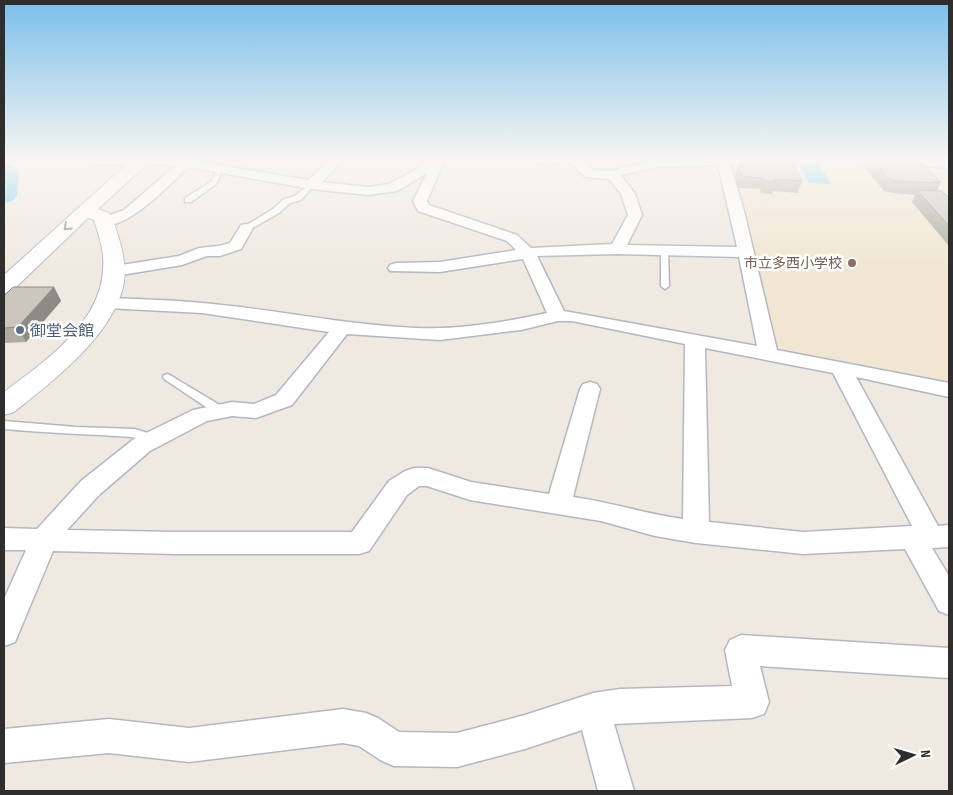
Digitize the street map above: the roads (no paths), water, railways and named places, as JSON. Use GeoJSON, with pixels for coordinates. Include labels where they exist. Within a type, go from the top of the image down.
{"type":"FeatureCollection","features":[{"type":"Feature","properties":{"kind":"main road"},"geometry":{"type":"LineString","coordinates":[[4,264],[81,195]]}},
{"type":"Feature","properties":{"kind":"main road"},"geometry":{"type":"LineString","coordinates":[[4,286],[104,195]]}},
{"type":"Feature","properties":{"kind":"main road"},"geometry":{"type":"LineString","coordinates":[[4,406],[44,374],[72,348],[107,303],[115,271],[113,254],[104,222],[100,215],[85,211]]}},
{"type":"Feature","properties":{"kind":"street"},"geometry":{"type":"LineString","coordinates":[[104,222],[129,212],[148,195]]}},
{"type":"Feature","properties":{"kind":"street"},"geometry":{"type":"LineString","coordinates":[[423,195],[420,201],[423,208],[512,238],[528,253],[558,316]]}},
{"type":"Feature","properties":{"kind":"street"},"geometry":{"type":"LineString","coordinates":[[617,249],[634,215],[628,195]]}},
{"type":"Feature","properties":{"kind":"street"},"geometry":{"type":"LineString","coordinates":[[730,195],[737,211],[768,352]]}},
{"type":"Feature","properties":{"kind":"street"},"geometry":{"type":"LineString","coordinates":[[115,271],[182,260],[205,251],[220,251],[236,246],[246,228]]}},
{"type":"Feature","properties":{"kind":"street"},"geometry":{"type":"LineString","coordinates":[[396,268],[440,267],[537,251],[617,249],[745,252]]}},
{"type":"Feature","properties":{"kind":"street"},"geometry":{"type":"LineString","coordinates":[[107,303],[202,308],[342,328],[440,334],[522,324],[558,316],[572,316],[768,352],[949,390]]}},
{"type":"Feature","properties":{"kind":"street"},"geometry":{"type":"LineString","coordinates":[[4,632],[44,540],[53,527],[90,488],[134,451],[153,439],[201,415],[219,410],[256,411],[284,400],[342,328]]}},
{"type":"Feature","properties":{"kind":"street"},"geometry":{"type":"LineString","coordinates":[[695,340],[696,532]]}},
{"type":"Feature","properties":{"kind":"street"},"geometry":{"type":"LineString","coordinates":[[840,367],[931,537],[949,602]]}},
{"type":"Feature","properties":{"kind":"street"},"geometry":{"type":"LineString","coordinates":[[558,505],[590,390]]}},
{"type":"Feature","properties":{"kind":"street"},"geometry":{"type":"LineString","coordinates":[[4,539],[175,543],[359,543],[398,488],[414,477],[428,477],[470,491],[601,511],[655,526],[755,539],[803,543],[931,537]]}},
{"type":"Feature","properties":{"kind":"street"},"geometry":{"type":"LineString","coordinates":[[4,746],[109,736],[189,745],[343,726],[366,730],[394,748],[457,750],[525,732],[592,710],[620,706],[752,702],[741,650],[949,663]]}},
{"type":"Feature","properties":{"kind":"street"},"geometry":{"type":"LineString","coordinates":[[592,710],[616,791]]}},
{"type":"Feature","properties":{"kind":"lane"},"geometry":{"type":"LineString","coordinates":[[188,200],[195,195]]}},
{"type":"Feature","properties":{"kind":"lane"},"geometry":{"type":"LineString","coordinates":[[246,228],[276,211],[287,201],[298,198],[301,195]]}},
{"type":"Feature","properties":{"kind":"lane"},"geometry":{"type":"LineString","coordinates":[[664,250],[665,286]]}},
{"type":"Feature","properties":{"kind":"lane"},"geometry":{"type":"LineString","coordinates":[[168,377],[219,410]]}},
{"type":"Feature","properties":{"kind":"lane"},"geometry":{"type":"LineString","coordinates":[[4,426],[135,433],[153,439]]}},
{"type":"Feature","properties":{"kind":"place","name":"市立多西小学校"},"geometry":{"type":"Point","coordinates":[852,263]}},
{"type":"Feature","properties":{"kind":"place","name":"御堂会館"},"geometry":{"type":"Point","coordinates":[20,330]}}]}
